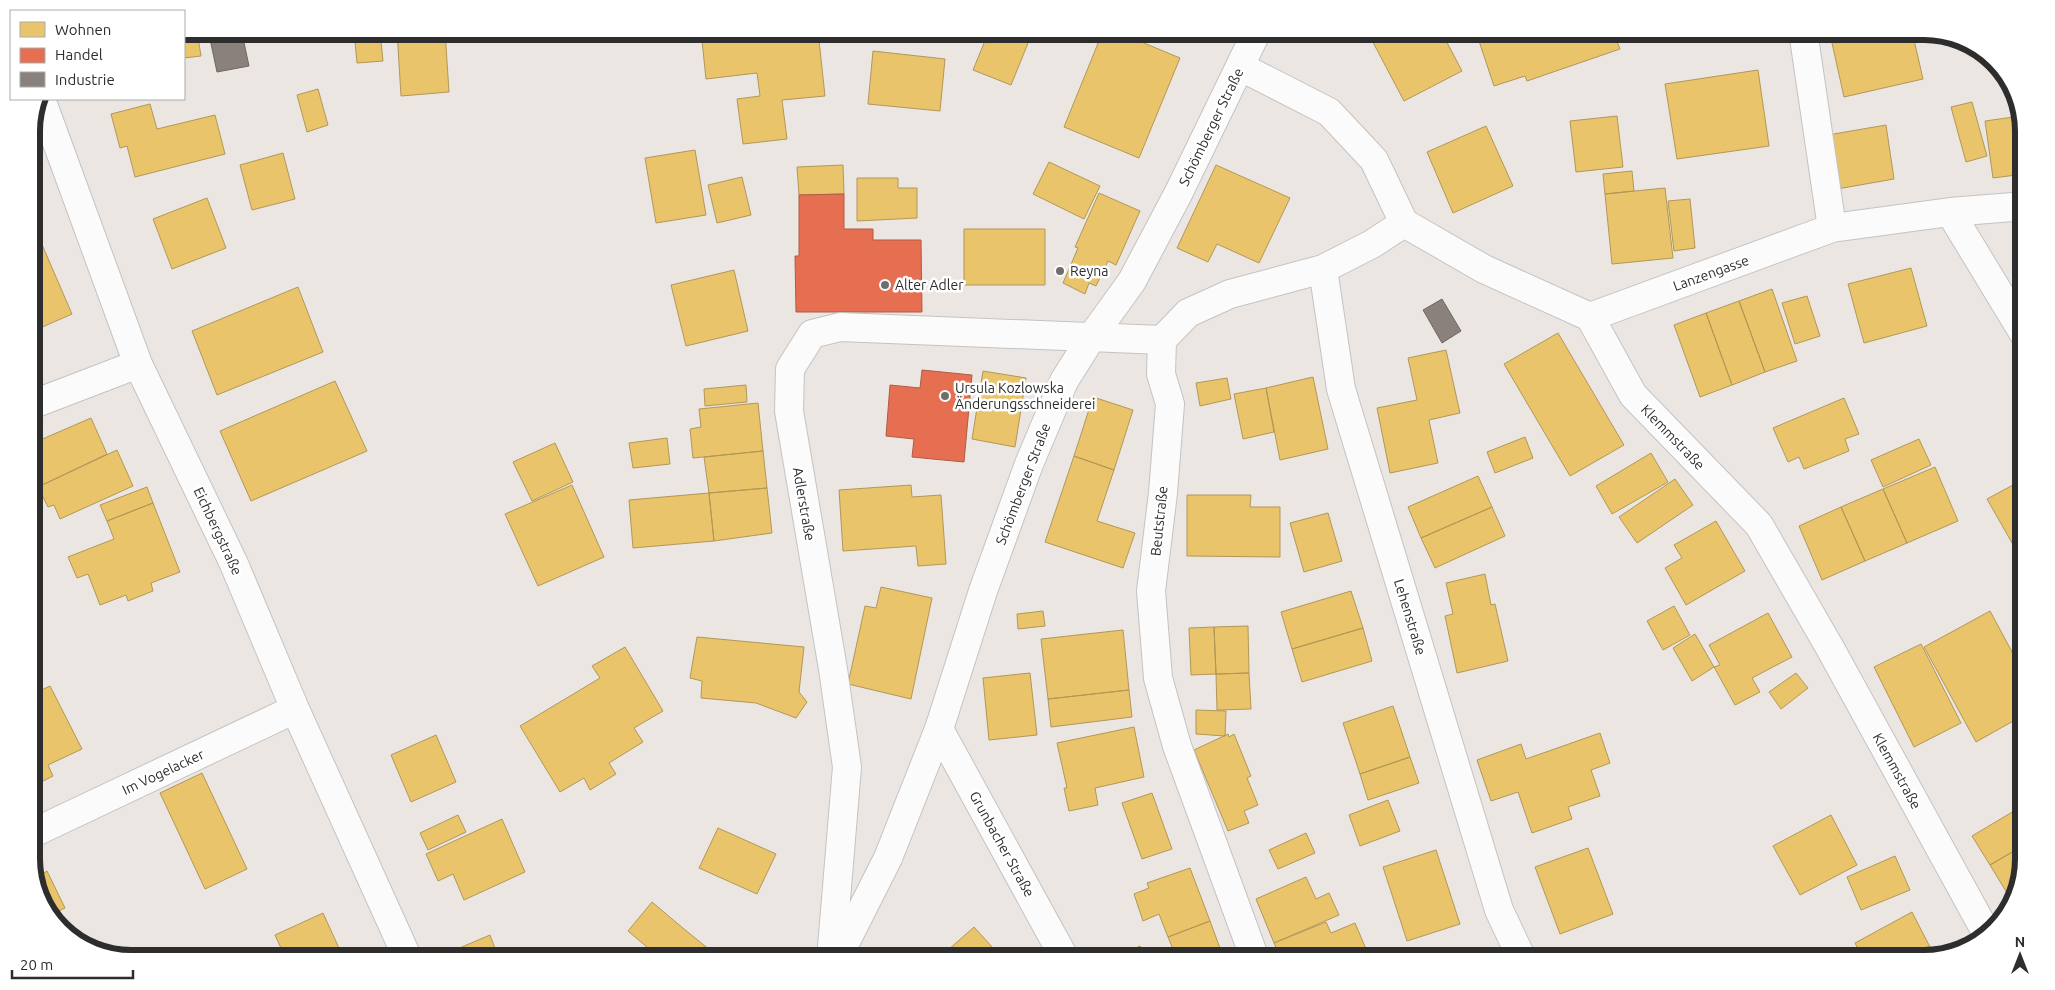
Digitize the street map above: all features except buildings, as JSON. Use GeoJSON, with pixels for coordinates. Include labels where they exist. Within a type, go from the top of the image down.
{"type":"FeatureCollection","features":[{"type":"Feature","properties":{"kind":"street","name":"Schömberger Straße"},"geometry":{"type":"LineString","coordinates":[[842,950],[888,858],[939,729],[983,591],[1029,464],[1064,381],[1091,338],[1132,281],[1254,40]]}},
{"type":"Feature","properties":{"kind":"street"},"geometry":{"type":"LineString","coordinates":[[1805,40],[1832,228]]}},
{"type":"Feature","properties":{"kind":"street"},"geometry":{"type":"LineString","coordinates":[[1241,67],[1329,112],[1374,160],[1404,223],[1484,269],[1590,317]]}},
{"type":"Feature","properties":{"kind":"street","name":"Eichbergstraße"},"geometry":{"type":"LineString","coordinates":[[43,106],[138,364],[234,564],[295,709],[404,950]]}},
{"type":"Feature","properties":{"kind":"street","name":"Lanzengasse"},"geometry":{"type":"LineString","coordinates":[[1590,317],[1832,228],[1950,212],[2015,207]]}},
{"type":"Feature","properties":{"kind":"street"},"geometry":{"type":"LineString","coordinates":[[1950,212],[2015,319]]}},
{"type":"Feature","properties":{"kind":"street"},"geometry":{"type":"LineString","coordinates":[[1162,340],[1188,313],[1230,294],[1322,268],[1372,244],[1404,223]]}},
{"type":"Feature","properties":{"kind":"street","name":"Lehenstraße"},"geometry":{"type":"LineString","coordinates":[[1322,268],[1341,389],[1499,910],[1518,950]]}},
{"type":"Feature","properties":{"kind":"street","name":"Klemmstraße"},"geometry":{"type":"LineString","coordinates":[[1590,317],[1632,396],[1760,525],[1830,648],[1983,927]]}},
{"type":"Feature","properties":{"kind":"street","name":"Adlerstraße"},"geometry":{"type":"LineString","coordinates":[[832,950],[847,767],[833,670],[789,411],[790,369],[812,334],[840,327],[1162,340]]}},
{"type":"Feature","properties":{"kind":"street","name":"Beutstraße"},"geometry":{"type":"LineString","coordinates":[[1162,340],[1161,374],[1170,404],[1163,493],[1152,591],[1158,678],[1177,746],[1252,950]]}},
{"type":"Feature","properties":{"kind":"street"},"geometry":{"type":"LineString","coordinates":[[40,402],[138,364]]}},
{"type":"Feature","properties":{"kind":"street","name":"Im Vogelacker"},"geometry":{"type":"LineString","coordinates":[[40,830],[295,709]]}},
{"type":"Feature","properties":{"kind":"street","name":"Grunbacher Straße"},"geometry":{"type":"LineString","coordinates":[[939,729],[1060,950]]}},
{"type":"Feature","properties":{"kind":"place","name":"Reyna"},"geometry":{"type":"Point","coordinates":[1060,271]}},
{"type":"Feature","properties":{"kind":"place","name":"Alter Adler"},"geometry":{"type":"Point","coordinates":[885,285]}},
{"type":"Feature","properties":{"kind":"place","name":"Ursula Kozlowska Änderungsschneiderei"},"geometry":{"type":"Point","coordinates":[945,396]}}]}
